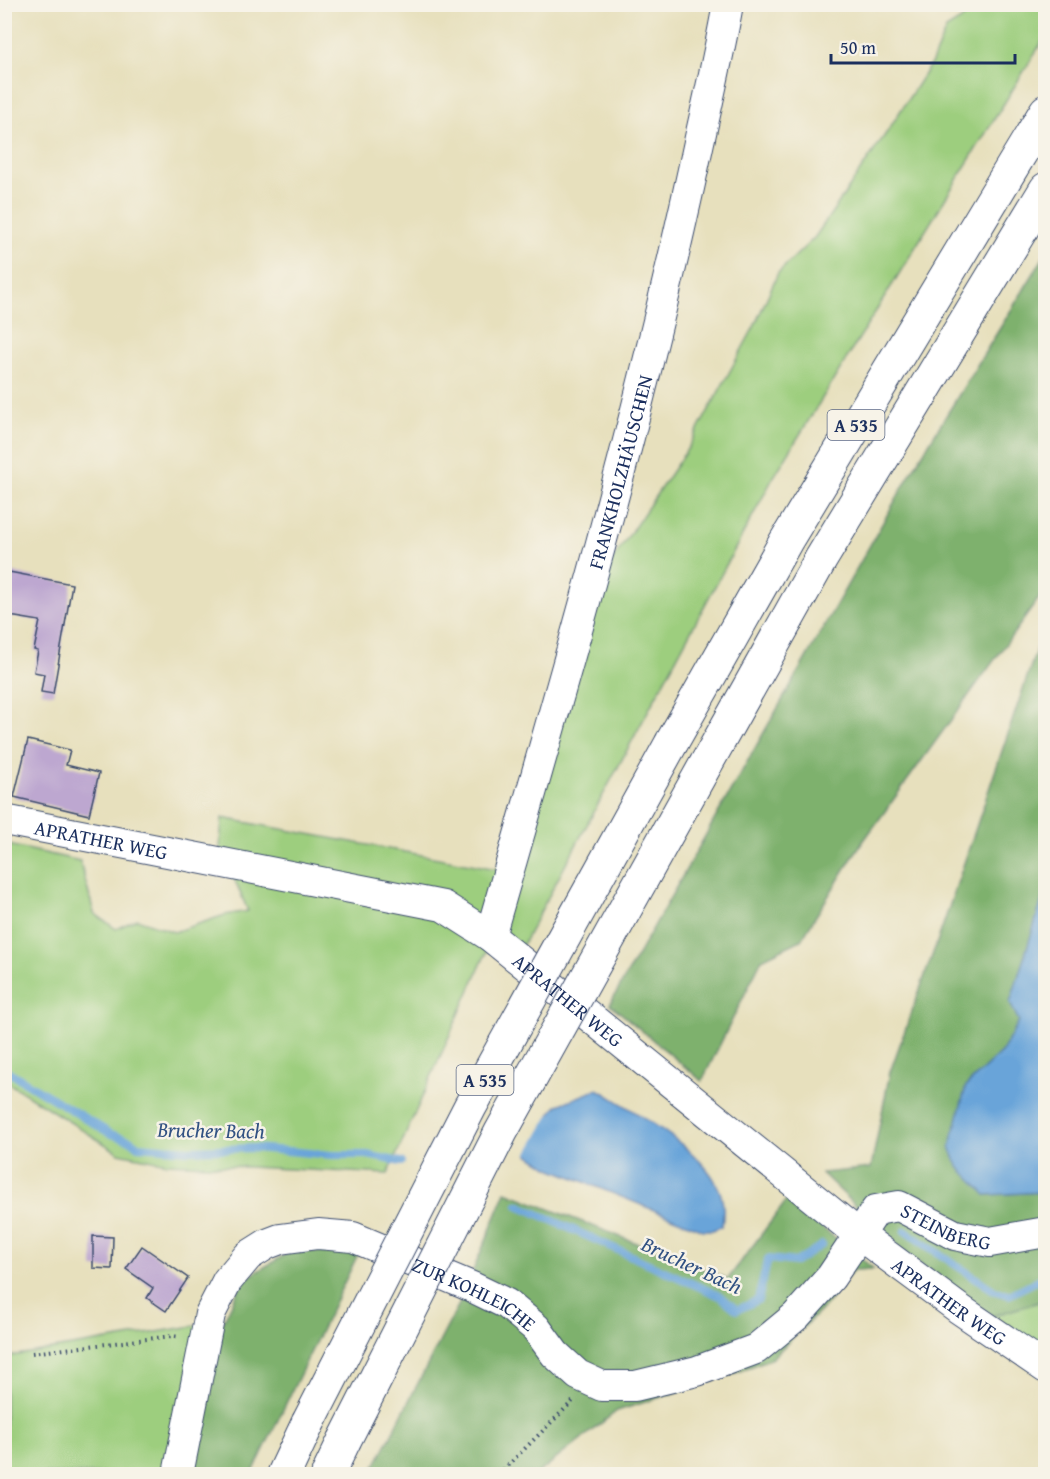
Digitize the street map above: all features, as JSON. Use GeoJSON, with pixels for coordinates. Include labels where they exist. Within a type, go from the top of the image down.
{"type":"FeatureCollection","features":[{"type":"Feature","properties":{"kind":"highway","name":"A 535"},"geometry":{"type":"LineString","coordinates":[[284,1474],[470,1107],[672,742],[786,541],[1046,111]]}},
{"type":"Feature","properties":{"kind":"highway","name":"A 535"},"geometry":{"type":"LineString","coordinates":[[328,1474],[501,1132],[706,764],[821,559],[1046,189]]}},
{"type":"Feature","properties":{"kind":"street","name":"FRANKHOLZHÄUSCHEN"},"geometry":{"type":"LineString","coordinates":[[490,936],[643,389],[728,4]]}},
{"type":"Feature","properties":{"kind":"street","name":"APRATHER WEG"},"geometry":{"type":"LineString","coordinates":[[4,820],[443,906],[490,936],[858,1234],[958,1308],[1046,1368]]}},
{"type":"Feature","properties":{"kind":"street","name":"STEINBERG"},"geometry":{"type":"LineString","coordinates":[[858,1234],[876,1210],[899,1206],[955,1235],[990,1242],[1046,1232]]}},
{"type":"Feature","properties":{"kind":"street","name":"ZUR KOHLEICHE"},"geometry":{"type":"LineString","coordinates":[[178,1474],[210,1314],[226,1281],[248,1256],[280,1239],[318,1234],[352,1237],[507,1304],[536,1328],[555,1354],[578,1375],[602,1386],[635,1386],[697,1371],[756,1349],[796,1316],[831,1277],[858,1234]]}},
{"type":"Feature","properties":{"kind":"path"},"geometry":{"type":"LineString","coordinates":[[32,1353],[172,1336],[204,1339]]}},
{"type":"Feature","properties":{"kind":"path"},"geometry":{"type":"LineString","coordinates":[[499,1474],[582,1392],[602,1386]]}},
{"type":"Feature","properties":{"kind":"green space"},"geometry":{"type":"Polygon","coordinates":[[[977,5],[1045,5],[1045,37],[773,478],[522,946],[487,951],[388,1174],[167,1163],[119,1153],[5,1081],[4,844],[80,861],[94,913],[116,929],[137,919],[174,932],[225,915],[248,911],[220,846],[222,818],[497,869],[596,584],[688,448],[754,327],[778,273],[815,237],[932,62],[946,29],[961,20],[977,5]]]}},
{"type":"Feature","properties":{"kind":"green space"},"geometry":{"type":"Polygon","coordinates":[[[1045,255],[1045,590],[857,850],[801,940],[762,959],[702,1081],[610,1004],[912,471],[1045,255]]]}},
{"type":"Feature","properties":{"kind":"green space"},"geometry":{"type":"Polygon","coordinates":[[[1045,624],[1045,891],[1010,1003],[1019,1021],[1002,1052],[966,1086],[986,1195],[1045,1192],[1045,1300],[992,1316],[907,1255],[822,1173],[871,1168],[890,1072],[941,931],[1045,624]]]}},
{"type":"Feature","properties":{"kind":"green space"},"geometry":{"type":"Polygon","coordinates":[[[506,1192],[728,1279],[787,1200],[874,1269],[853,1270],[827,1304],[772,1358],[730,1375],[617,1411],[537,1474],[371,1474],[459,1304],[506,1192]]]}},
{"type":"Feature","properties":{"kind":"green space"},"geometry":{"type":"Polygon","coordinates":[[[291,1251],[359,1252],[252,1474],[186,1474],[214,1341],[243,1280],[291,1251]]]}},
{"type":"Feature","properties":{"kind":"green space"},"geometry":{"type":"Polygon","coordinates":[[[1045,1300],[1045,1357],[992,1316],[1045,1300]]]}},
{"type":"Feature","properties":{"kind":"green space"},"geometry":{"type":"Polygon","coordinates":[[[200,1325],[170,1470],[162,1474],[5,1474],[5,1357],[200,1325]]]}},
{"type":"Feature","properties":{"kind":"water"},"geometry":{"type":"Polygon","coordinates":[[[1045,891],[1046,1064],[1040,1075],[1045,1079],[1045,1192],[986,1195],[958,1166],[950,1147],[966,1086],[1002,1052],[1019,1021],[1010,1003],[1045,891]]]}},
{"type":"Feature","properties":{"kind":"water"},"geometry":{"type":"Polygon","coordinates":[[[598,1089],[647,1119],[696,1157],[708,1171],[721,1195],[722,1226],[713,1230],[703,1230],[550,1168],[526,1153],[545,1119],[558,1105],[598,1089]]]}},
{"type":"Feature","properties":{"kind":"pier"},"geometry":{"type":"Polygon","coordinates":[[[556,1103],[526,1156],[523,1154],[521,1143],[556,1103]]]}},
{"type":"Feature","properties":{"kind":"building"},"geometry":{"type":"Polygon","coordinates":[[[4,571],[72,584],[53,694],[41,692],[44,674],[34,672],[38,651],[34,650],[40,621],[4,615],[4,571]]]}},
{"type":"Feature","properties":{"kind":"building"},"geometry":{"type":"Polygon","coordinates":[[[28,740],[70,750],[66,765],[99,773],[89,815],[14,797],[28,740]]]}},
{"type":"Feature","properties":{"kind":"building"},"geometry":{"type":"Polygon","coordinates":[[[93,1236],[113,1237],[112,1269],[93,1268],[93,1236]]]}},
{"type":"Feature","properties":{"kind":"building"},"geometry":{"type":"Polygon","coordinates":[[[142,1246],[188,1278],[166,1311],[147,1298],[153,1288],[126,1269],[142,1246]]]}},
{"type":"Feature","properties":{"kind":"waterway","name":"Brucher Bach"},"geometry":{"type":"LineString","coordinates":[[4,1069],[111,1134],[130,1140],[138,1146],[189,1150],[254,1148],[332,1155],[367,1155],[401,1162]]}},
{"type":"Feature","properties":{"kind":"waterway","name":"Brucher Bach"},"geometry":{"type":"LineString","coordinates":[[518,1205],[720,1296],[737,1310],[758,1300],[768,1259],[796,1262],[822,1245]]}},
{"type":"Feature","properties":{"kind":"waterway","name":"Brucher Bach"},"geometry":{"type":"LineString","coordinates":[[905,1231],[995,1291],[1009,1295],[1046,1276]]}}]}
